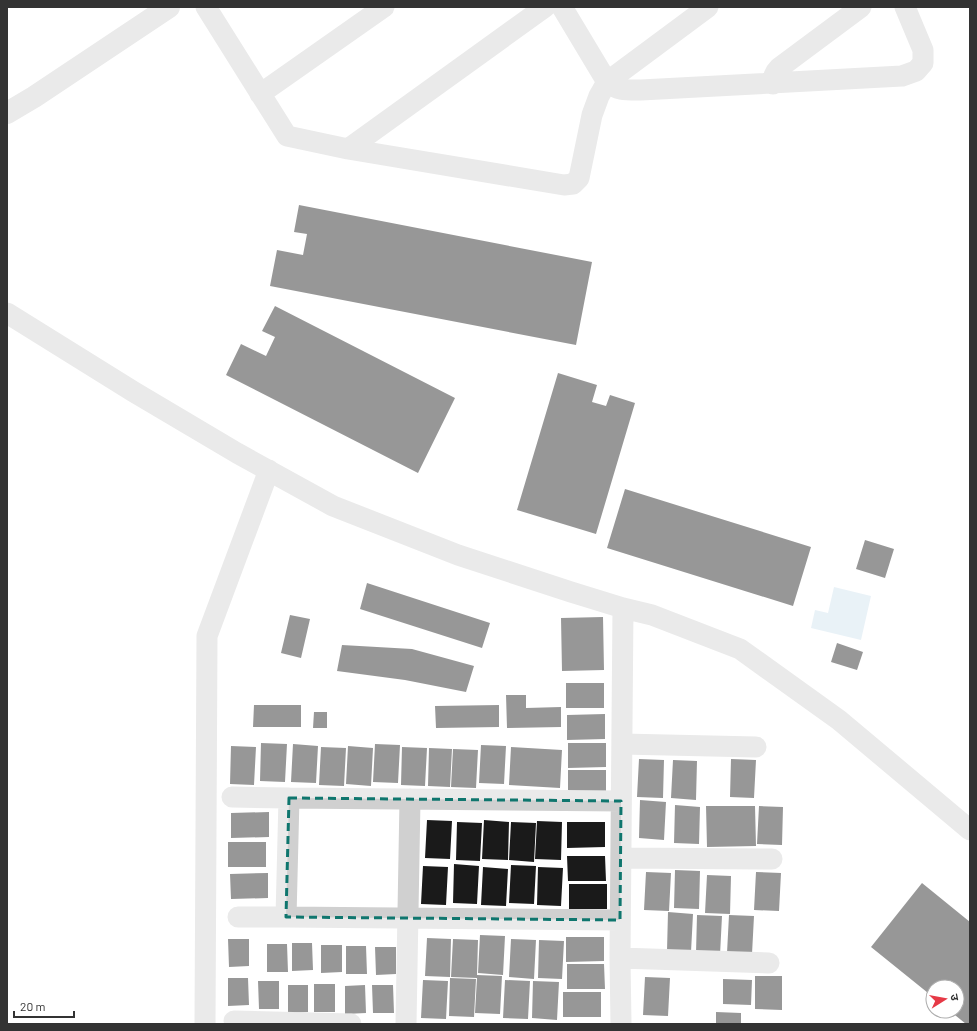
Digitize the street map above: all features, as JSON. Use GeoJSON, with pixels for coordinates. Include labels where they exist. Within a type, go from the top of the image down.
{"type":"FeatureCollection","features":[{"type":"Feature","properties":{"kind":"street"},"geometry":{"type":"LineString","coordinates":[[7,113],[34,97],[170,7]]}},
{"type":"Feature","properties":{"kind":"street"},"geometry":{"type":"LineString","coordinates":[[260,94],[384,7]]}},
{"type":"Feature","properties":{"kind":"street"},"geometry":{"type":"LineString","coordinates":[[348,149],[545,7]]}},
{"type":"Feature","properties":{"kind":"street"},"geometry":{"type":"LineString","coordinates":[[562,7],[607,82],[614,87],[624,90],[773,84],[902,76],[916,71],[923,63],[923,50],[905,7]]}},
{"type":"Feature","properties":{"kind":"street"},"geometry":{"type":"LineString","coordinates":[[214,10],[260,94],[287,136],[348,149],[564,185],[573,184],[579,178],[592,115],[599,96],[607,82],[708,7]]}},
{"type":"Feature","properties":{"kind":"street"},"geometry":{"type":"LineString","coordinates":[[773,84],[775,71],[861,7]]}},
{"type":"Feature","properties":{"kind":"street"},"geometry":{"type":"LineString","coordinates":[[7,313],[134,392],[333,506],[458,555],[571,592],[652,615],[740,649],[839,720],[970,830]]}},
{"type":"Feature","properties":{"kind":"street"},"geometry":{"type":"LineString","coordinates":[[205,1024],[207,636],[269,470]]}},
{"type":"Feature","properties":{"kind":"street"},"geometry":{"type":"LineString","coordinates":[[621,1024],[620,920],[623,608]]}},
{"type":"Feature","properties":{"kind":"street"},"geometry":{"type":"LineString","coordinates":[[622,744],[756,747]]}},
{"type":"Feature","properties":{"kind":"street"},"geometry":{"type":"LineString","coordinates":[[232,797],[621,801]]}},
{"type":"Feature","properties":{"kind":"street"},"geometry":{"type":"LineString","coordinates":[[286,917],[289,798]]}},
{"type":"Feature","properties":{"kind":"street"},"geometry":{"type":"LineString","coordinates":[[406,1024],[410,799]]}},
{"type":"Feature","properties":{"kind":"street"},"geometry":{"type":"LineString","coordinates":[[621,858],[772,859]]}},
{"type":"Feature","properties":{"kind":"street"},"geometry":{"type":"LineString","coordinates":[[238,917],[620,920]]}},
{"type":"Feature","properties":{"kind":"street"},"geometry":{"type":"LineString","coordinates":[[620,958],[769,963]]}},
{"type":"Feature","properties":{"kind":"street"},"geometry":{"type":"LineString","coordinates":[[234,1021],[351,1024]]}},
{"type":"Feature","properties":{"kind":"highlighted area"},"geometry":{"type":"Polygon","coordinates":[[[289,798],[621,801],[620,920],[286,917],[289,798]]]}},
{"type":"Feature","properties":{"kind":"water"},"geometry":{"type":"Polygon","coordinates":[[[834,587],[871,596],[861,640],[811,628],[815,610],[828,613],[834,587]]]}},
{"type":"Feature","properties":{"kind":"building"},"geometry":{"type":"Polygon","coordinates":[[[299,205],[592,262],[576,345],[270,286],[277,250],[303,255],[307,234],[294,232],[299,205]]]}},
{"type":"Feature","properties":{"kind":"building"},"geometry":{"type":"Polygon","coordinates":[[[275,306],[455,398],[418,473],[226,375],[241,344],[266,356],[275,337],[262,331],[275,306]]]}},
{"type":"Feature","properties":{"kind":"building"},"geometry":{"type":"Polygon","coordinates":[[[558,373],[597,385],[592,402],[606,406],[610,395],[635,403],[596,534],[517,510],[558,373]]]}},
{"type":"Feature","properties":{"kind":"building"},"geometry":{"type":"Polygon","coordinates":[[[625,489],[811,547],[793,606],[607,548],[625,489]]]}},
{"type":"Feature","properties":{"kind":"building"},"geometry":{"type":"Polygon","coordinates":[[[865,540],[894,549],[885,578],[856,569],[865,540]]]}},
{"type":"Feature","properties":{"kind":"building"},"geometry":{"type":"Polygon","coordinates":[[[367,583],[490,623],[482,648],[360,609],[367,583]]]}},
{"type":"Feature","properties":{"kind":"building"},"geometry":{"type":"Polygon","coordinates":[[[290,615],[310,619],[301,658],[281,653],[290,615]]]}},
{"type":"Feature","properties":{"kind":"building"},"geometry":{"type":"Polygon","coordinates":[[[603,617],[604,670],[562,671],[561,618],[603,617]]]}},
{"type":"Feature","properties":{"kind":"building"},"geometry":{"type":"Polygon","coordinates":[[[837,643],[863,652],[857,670],[831,662],[837,643]]]}},
{"type":"Feature","properties":{"kind":"building"},"geometry":{"type":"Polygon","coordinates":[[[342,645],[412,649],[474,666],[466,692],[405,680],[337,671],[342,645]]]}},
{"type":"Feature","properties":{"kind":"building"},"geometry":{"type":"Polygon","coordinates":[[[566,683],[604,683],[604,708],[566,708],[566,683]]]}},
{"type":"Feature","properties":{"kind":"building"},"geometry":{"type":"Polygon","coordinates":[[[506,695],[526,695],[526,708],[561,707],[561,727],[507,728],[506,695]]]}},
{"type":"Feature","properties":{"kind":"building"},"geometry":{"type":"Polygon","coordinates":[[[254,705],[301,705],[301,727],[253,727],[254,705]]]}},
{"type":"Feature","properties":{"kind":"building"},"geometry":{"type":"Polygon","coordinates":[[[499,705],[499,727],[436,728],[435,706],[499,705]]]}},
{"type":"Feature","properties":{"kind":"building"},"geometry":{"type":"Polygon","coordinates":[[[314,712],[327,712],[327,728],[313,728],[314,712]]]}},
{"type":"Feature","properties":{"kind":"building"},"geometry":{"type":"Polygon","coordinates":[[[605,714],[605,739],[567,740],[567,715],[605,714]]]}},
{"type":"Feature","properties":{"kind":"building"},"geometry":{"type":"Polygon","coordinates":[[[261,743],[287,744],[285,782],[260,781],[261,743]]]}},
{"type":"Feature","properties":{"kind":"building"},"geometry":{"type":"Polygon","coordinates":[[[568,743],[606,743],[606,767],[568,768],[568,743]]]}},
{"type":"Feature","properties":{"kind":"building"},"geometry":{"type":"Polygon","coordinates":[[[293,744],[318,746],[316,783],[291,782],[293,744]]]}},
{"type":"Feature","properties":{"kind":"building"},"geometry":{"type":"Polygon","coordinates":[[[375,744],[400,745],[398,783],[373,782],[375,744]]]}},
{"type":"Feature","properties":{"kind":"building"},"geometry":{"type":"Polygon","coordinates":[[[481,745],[506,746],[504,784],[479,783],[481,745]]]}},
{"type":"Feature","properties":{"kind":"building"},"geometry":{"type":"Polygon","coordinates":[[[231,746],[256,747],[254,785],[230,784],[231,746]]]}},
{"type":"Feature","properties":{"kind":"building"},"geometry":{"type":"Polygon","coordinates":[[[348,746],[373,748],[371,786],[346,784],[348,746]]]}},
{"type":"Feature","properties":{"kind":"building"},"geometry":{"type":"Polygon","coordinates":[[[321,747],[346,748],[344,786],[319,785],[321,747]]]}},
{"type":"Feature","properties":{"kind":"building"},"geometry":{"type":"Polygon","coordinates":[[[402,747],[427,748],[425,786],[401,785],[402,747]]]}},
{"type":"Feature","properties":{"kind":"building"},"geometry":{"type":"Polygon","coordinates":[[[511,747],[562,750],[560,788],[509,785],[511,747]]]}},
{"type":"Feature","properties":{"kind":"building"},"geometry":{"type":"Polygon","coordinates":[[[429,748],[452,749],[450,787],[428,786],[429,748]]]}},
{"type":"Feature","properties":{"kind":"building"},"geometry":{"type":"Polygon","coordinates":[[[453,749],[478,750],[476,788],[451,787],[453,749]]]}},
{"type":"Feature","properties":{"kind":"building"},"geometry":{"type":"Polygon","coordinates":[[[639,759],[664,760],[663,798],[637,797],[639,759]]]}},
{"type":"Feature","properties":{"kind":"building"},"geometry":{"type":"Polygon","coordinates":[[[731,759],[756,760],[754,798],[730,797],[731,759]]]}},
{"type":"Feature","properties":{"kind":"building"},"geometry":{"type":"Polygon","coordinates":[[[673,760],[697,761],[696,800],[671,798],[673,760]]]}},
{"type":"Feature","properties":{"kind":"building"},"geometry":{"type":"Polygon","coordinates":[[[568,770],[606,770],[606,795],[568,795],[568,770]]]}},
{"type":"Feature","properties":{"kind":"building"},"geometry":{"type":"Polygon","coordinates":[[[640,800],[666,802],[664,840],[639,838],[640,800]]]}},
{"type":"Feature","properties":{"kind":"building"},"geometry":{"type":"Polygon","coordinates":[[[675,805],[700,807],[699,844],[674,843],[675,805]]]}},
{"type":"Feature","properties":{"kind":"building"},"geometry":{"type":"Polygon","coordinates":[[[706,806],[755,806],[756,846],[707,847],[706,806]]]}},
{"type":"Feature","properties":{"kind":"building"},"geometry":{"type":"Polygon","coordinates":[[[759,806],[783,807],[782,845],[757,844],[759,806]]]}},
{"type":"Feature","properties":{"kind":"building"},"geometry":{"type":"Polygon","coordinates":[[[269,812],[269,837],[231,838],[231,813],[269,812]]]}},
{"type":"Feature","properties":{"kind":"building"},"geometry":{"type":"Polygon","coordinates":[[[427,820],[452,821],[450,859],[425,858],[427,820]]]}},
{"type":"Feature","properties":{"kind":"building"},"geometry":{"type":"Polygon","coordinates":[[[484,820],[509,822],[508,860],[482,859],[484,820]]]}},
{"type":"Feature","properties":{"kind":"building"},"geometry":{"type":"Polygon","coordinates":[[[537,821],[562,822],[561,860],[535,859],[537,821]]]}},
{"type":"Feature","properties":{"kind":"building"},"geometry":{"type":"Polygon","coordinates":[[[457,822],[482,823],[480,861],[456,860],[457,822]]]}},
{"type":"Feature","properties":{"kind":"building"},"geometry":{"type":"Polygon","coordinates":[[[511,822],[536,823],[534,862],[509,860],[511,822]]]}},
{"type":"Feature","properties":{"kind":"building"},"geometry":{"type":"Polygon","coordinates":[[[567,822],[605,822],[605,847],[567,848],[567,822]]]}},
{"type":"Feature","properties":{"kind":"building"},"geometry":{"type":"Polygon","coordinates":[[[228,842],[266,842],[266,867],[228,867],[228,842]]]}},
{"type":"Feature","properties":{"kind":"building"},"geometry":{"type":"Polygon","coordinates":[[[567,856],[605,856],[606,881],[568,881],[567,856]]]}},
{"type":"Feature","properties":{"kind":"building"},"geometry":{"type":"Polygon","coordinates":[[[454,864],[479,866],[477,904],[453,903],[454,864]]]}},
{"type":"Feature","properties":{"kind":"building"},"geometry":{"type":"Polygon","coordinates":[[[511,865],[536,866],[534,904],[509,903],[511,865]]]}},
{"type":"Feature","properties":{"kind":"building"},"geometry":{"type":"Polygon","coordinates":[[[423,866],[448,867],[446,905],[421,904],[423,866]]]}},
{"type":"Feature","properties":{"kind":"building"},"geometry":{"type":"Polygon","coordinates":[[[483,867],[508,869],[506,906],[481,905],[483,867]]]}},
{"type":"Feature","properties":{"kind":"building"},"geometry":{"type":"Polygon","coordinates":[[[538,867],[563,868],[561,906],[537,905],[538,867]]]}},
{"type":"Feature","properties":{"kind":"building"},"geometry":{"type":"Polygon","coordinates":[[[675,870],[700,871],[699,909],[674,908],[675,870]]]}},
{"type":"Feature","properties":{"kind":"building"},"geometry":{"type":"Polygon","coordinates":[[[646,872],[671,873],[669,911],[644,910],[646,872]]]}},
{"type":"Feature","properties":{"kind":"building"},"geometry":{"type":"Polygon","coordinates":[[[756,872],[781,873],[779,911],[754,910],[756,872]]]}},
{"type":"Feature","properties":{"kind":"building"},"geometry":{"type":"Polygon","coordinates":[[[268,873],[268,898],[231,899],[230,874],[268,873]]]}},
{"type":"Feature","properties":{"kind":"building"},"geometry":{"type":"Polygon","coordinates":[[[707,875],[731,876],[730,914],[705,913],[707,875]]]}},
{"type":"Feature","properties":{"kind":"building"},"geometry":{"type":"Polygon","coordinates":[[[922,883],[970,922],[970,1022],[966,1024],[960,1019],[965,1019],[965,979],[925,979],[925,991],[871,947],[922,883]]]}},
{"type":"Feature","properties":{"kind":"building"},"geometry":{"type":"Polygon","coordinates":[[[569,884],[607,884],[607,909],[569,909],[569,884]]]}},
{"type":"Feature","properties":{"kind":"building"},"geometry":{"type":"Polygon","coordinates":[[[668,912],[693,914],[691,952],[667,951],[668,912]]]}},
{"type":"Feature","properties":{"kind":"building"},"geometry":{"type":"Polygon","coordinates":[[[697,915],[722,916],[720,955],[696,953],[697,915]]]}},
{"type":"Feature","properties":{"kind":"building"},"geometry":{"type":"Polygon","coordinates":[[[729,915],[754,916],[752,954],[727,953],[729,915]]]}},
{"type":"Feature","properties":{"kind":"building"},"geometry":{"type":"Polygon","coordinates":[[[480,935],[505,936],[503,975],[478,973],[480,935]]]}},
{"type":"Feature","properties":{"kind":"building"},"geometry":{"type":"Polygon","coordinates":[[[566,937],[604,937],[604,961],[566,962],[566,937]]]}},
{"type":"Feature","properties":{"kind":"building"},"geometry":{"type":"Polygon","coordinates":[[[427,938],[451,939],[450,977],[425,976],[427,938]]]}},
{"type":"Feature","properties":{"kind":"building"},"geometry":{"type":"Polygon","coordinates":[[[228,939],[249,939],[249,966],[229,967],[228,939]]]}},
{"type":"Feature","properties":{"kind":"building"},"geometry":{"type":"Polygon","coordinates":[[[453,939],[478,940],[477,975],[502,976],[500,1014],[475,1013],[477,978],[451,977],[453,939]]]}},
{"type":"Feature","properties":{"kind":"building"},"geometry":{"type":"Polygon","coordinates":[[[511,939],[536,940],[534,979],[509,977],[511,939]]]}},
{"type":"Feature","properties":{"kind":"building"},"geometry":{"type":"Polygon","coordinates":[[[539,940],[564,941],[562,979],[538,978],[539,940]]]}},
{"type":"Feature","properties":{"kind":"building"},"geometry":{"type":"Polygon","coordinates":[[[292,943],[312,943],[313,970],[292,971],[292,943]]]}},
{"type":"Feature","properties":{"kind":"building"},"geometry":{"type":"Polygon","coordinates":[[[267,944],[287,944],[288,972],[267,972],[267,944]]]}},
{"type":"Feature","properties":{"kind":"building"},"geometry":{"type":"Polygon","coordinates":[[[321,945],[342,945],[342,972],[321,973],[321,945]]]}},
{"type":"Feature","properties":{"kind":"building"},"geometry":{"type":"Polygon","coordinates":[[[346,946],[366,946],[367,974],[346,974],[346,946]]]}},
{"type":"Feature","properties":{"kind":"building"},"geometry":{"type":"Polygon","coordinates":[[[375,947],[396,947],[396,974],[376,975],[375,947]]]}},
{"type":"Feature","properties":{"kind":"building"},"geometry":{"type":"Polygon","coordinates":[[[567,964],[604,964],[605,989],[567,989],[567,964]]]}},
{"type":"Feature","properties":{"kind":"building"},"geometry":{"type":"Polygon","coordinates":[[[755,976],[782,976],[782,1010],[755,1009],[755,976]]]}},
{"type":"Feature","properties":{"kind":"building"},"geometry":{"type":"Polygon","coordinates":[[[645,977],[670,978],[668,1016],[643,1015],[645,977]]]}},
{"type":"Feature","properties":{"kind":"building"},"geometry":{"type":"Polygon","coordinates":[[[228,978],[248,978],[249,1005],[228,1006],[228,978]]]}},
{"type":"Feature","properties":{"kind":"building"},"geometry":{"type":"Polygon","coordinates":[[[450,978],[476,979],[474,1017],[449,1016],[450,978]]]}},
{"type":"Feature","properties":{"kind":"building"},"geometry":{"type":"Polygon","coordinates":[[[723,979],[752,980],[751,1005],[723,1004],[723,979]]]}},
{"type":"Feature","properties":{"kind":"building"},"geometry":{"type":"Polygon","coordinates":[[[423,980],[448,981],[446,1019],[421,1018],[423,980]]]}},
{"type":"Feature","properties":{"kind":"building"},"geometry":{"type":"Polygon","coordinates":[[[505,980],[530,981],[528,1019],[503,1018],[505,980]]]}},
{"type":"Feature","properties":{"kind":"building"},"geometry":{"type":"Polygon","coordinates":[[[258,981],[279,981],[279,1009],[259,1009],[258,981]]]}},
{"type":"Feature","properties":{"kind":"building"},"geometry":{"type":"Polygon","coordinates":[[[533,981],[559,982],[557,1020],[532,1018],[533,981]]]}},
{"type":"Feature","properties":{"kind":"building"},"geometry":{"type":"Polygon","coordinates":[[[314,984],[335,984],[335,1012],[314,1012],[314,984]]]}},
{"type":"Feature","properties":{"kind":"building"},"geometry":{"type":"Polygon","coordinates":[[[288,985],[308,985],[308,1012],[288,1013],[288,985]]]}},
{"type":"Feature","properties":{"kind":"building"},"geometry":{"type":"Polygon","coordinates":[[[365,985],[366,1013],[345,1014],[345,986],[365,985]]]}},
{"type":"Feature","properties":{"kind":"building"},"geometry":{"type":"Polygon","coordinates":[[[372,985],[393,985],[394,1013],[373,1013],[372,985]]]}},
{"type":"Feature","properties":{"kind":"building"},"geometry":{"type":"Polygon","coordinates":[[[563,992],[601,992],[601,1017],[563,1017],[563,992]]]}},
{"type":"Feature","properties":{"kind":"building"},"geometry":{"type":"Polygon","coordinates":[[[716,1012],[741,1013],[741,1024],[716,1024],[716,1012]]]}}]}
